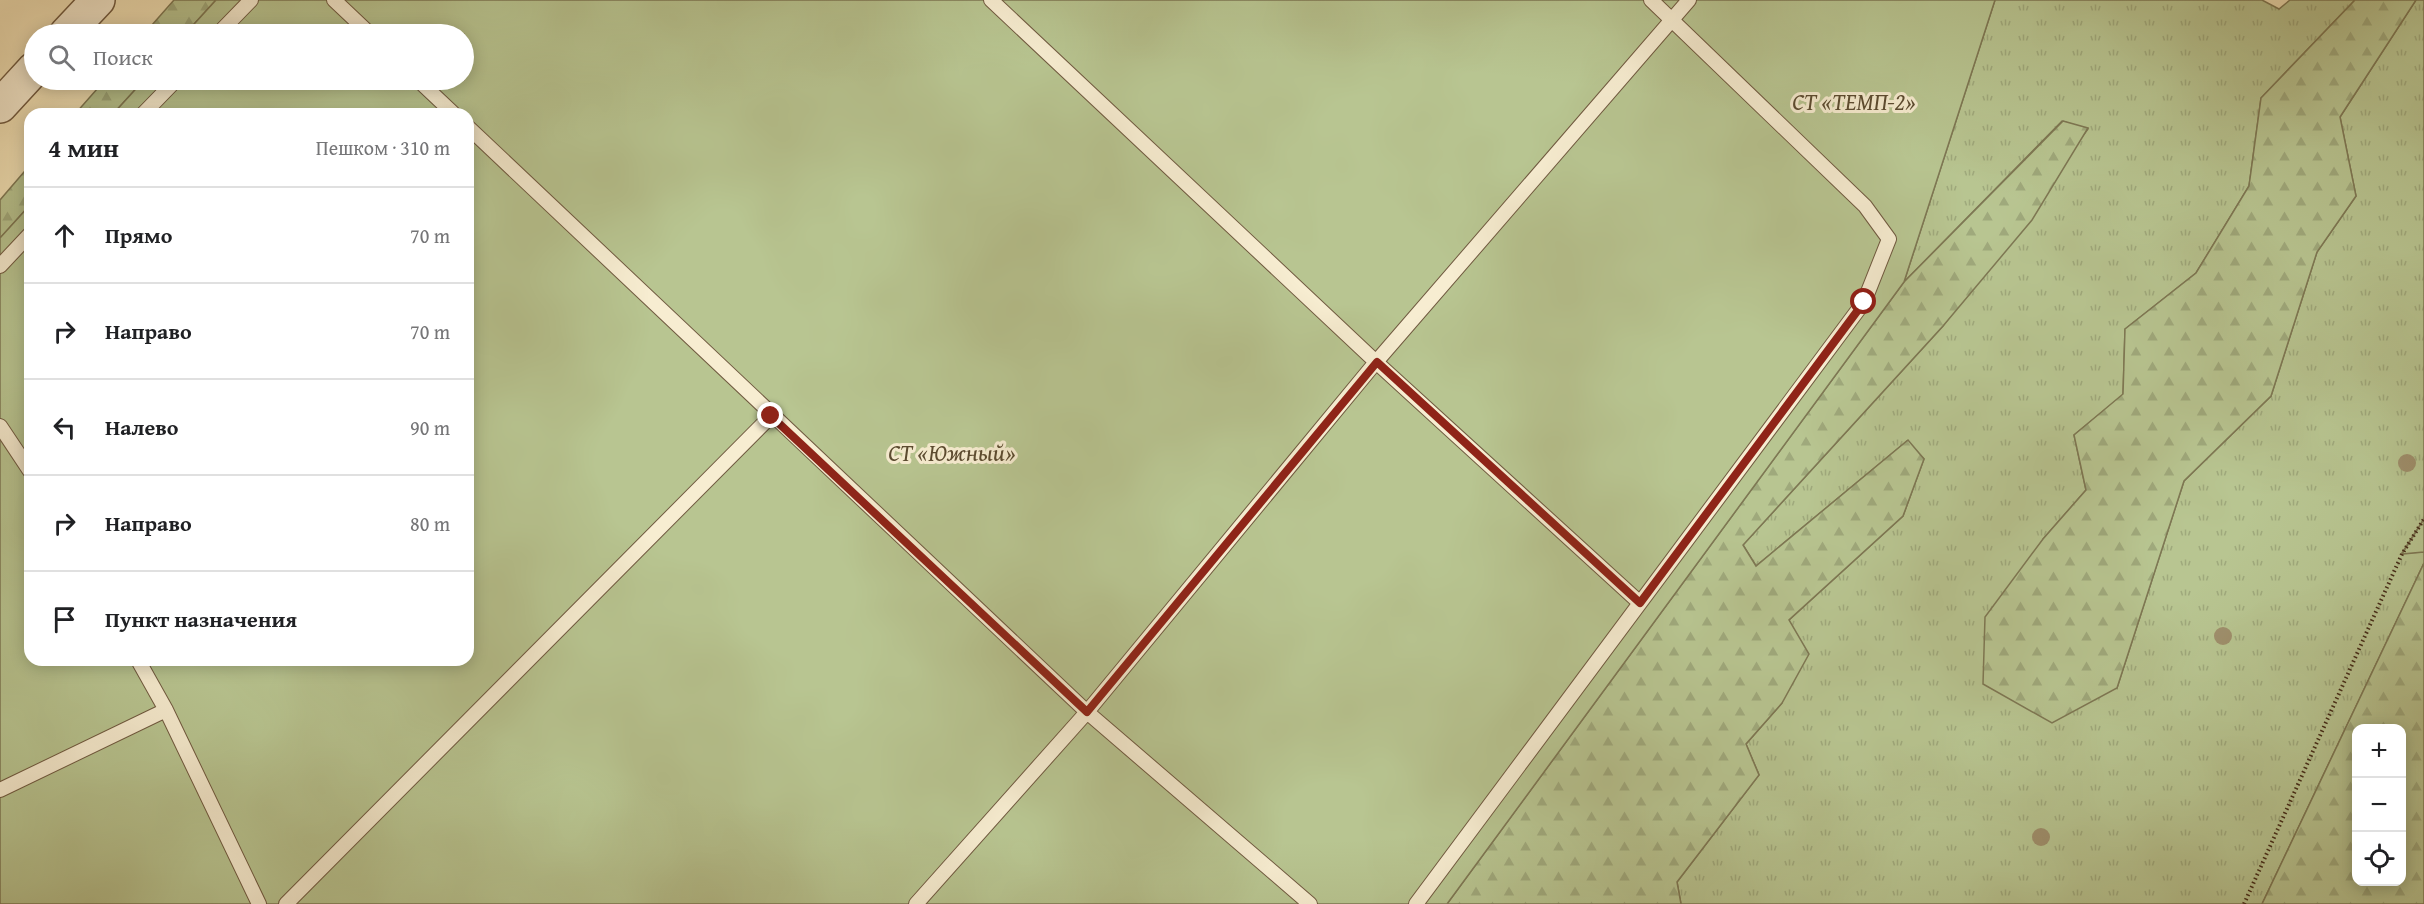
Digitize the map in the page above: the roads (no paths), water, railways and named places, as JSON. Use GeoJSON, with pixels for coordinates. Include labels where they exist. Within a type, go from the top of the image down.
{"type":"FeatureCollection","features":[{"type":"Feature","properties":{"kind":"street"},"geometry":{"type":"LineString","coordinates":[[75,24],[98,0]]}},
{"type":"Feature","properties":{"kind":"street"},"geometry":{"type":"LineString","coordinates":[[0,106],[24,80]]}},
{"type":"Feature","properties":{"kind":"lane"},"geometry":{"type":"LineString","coordinates":[[228,24],[251,0]]}},
{"type":"Feature","properties":{"kind":"lane"},"geometry":{"type":"LineString","coordinates":[[334,0],[359,24]]}},
{"type":"Feature","properties":{"kind":"lane"},"geometry":{"type":"LineString","coordinates":[[991,0],[1377,362],[1640,603]]}},
{"type":"Feature","properties":{"kind":"lane"},"geometry":{"type":"LineString","coordinates":[[1416,904],[1864,302],[1889,239],[1865,206],[1651,0]]}},
{"type":"Feature","properties":{"kind":"lane"},"geometry":{"type":"LineString","coordinates":[[916,904],[1087,712],[1377,362],[1689,0]]}},
{"type":"Feature","properties":{"kind":"lane"},"geometry":{"type":"LineString","coordinates":[[149,108],[166,90]]}},
{"type":"Feature","properties":{"kind":"lane"},"geometry":{"type":"LineString","coordinates":[[429,90],[448,108]]}},
{"type":"Feature","properties":{"kind":"lane"},"geometry":{"type":"LineString","coordinates":[[474,133],[771,416],[1087,712],[1310,904]]}},
{"type":"Feature","properties":{"kind":"lane"},"geometry":{"type":"LineString","coordinates":[[0,266],[24,240]]}},
{"type":"Feature","properties":{"kind":"lane"},"geometry":{"type":"LineString","coordinates":[[286,904],[771,416]]}},
{"type":"Feature","properties":{"kind":"lane"},"geometry":{"type":"LineString","coordinates":[[0,426],[24,462]]}},
{"type":"Feature","properties":{"kind":"lane"},"geometry":{"type":"LineString","coordinates":[[141,666],[166,710],[259,904]]}},
{"type":"Feature","properties":{"kind":"lane"},"geometry":{"type":"LineString","coordinates":[[0,790],[166,710]]}},
{"type":"Feature","properties":{"kind":"park label","name":"СТ «ТЕМП-2»"},"geometry":{"type":"Point","coordinates":[1854,101]}},
{"type":"Feature","properties":{"kind":"park label","name":"СТ «Южный»"},"geometry":{"type":"Point","coordinates":[952,452]}}]}
